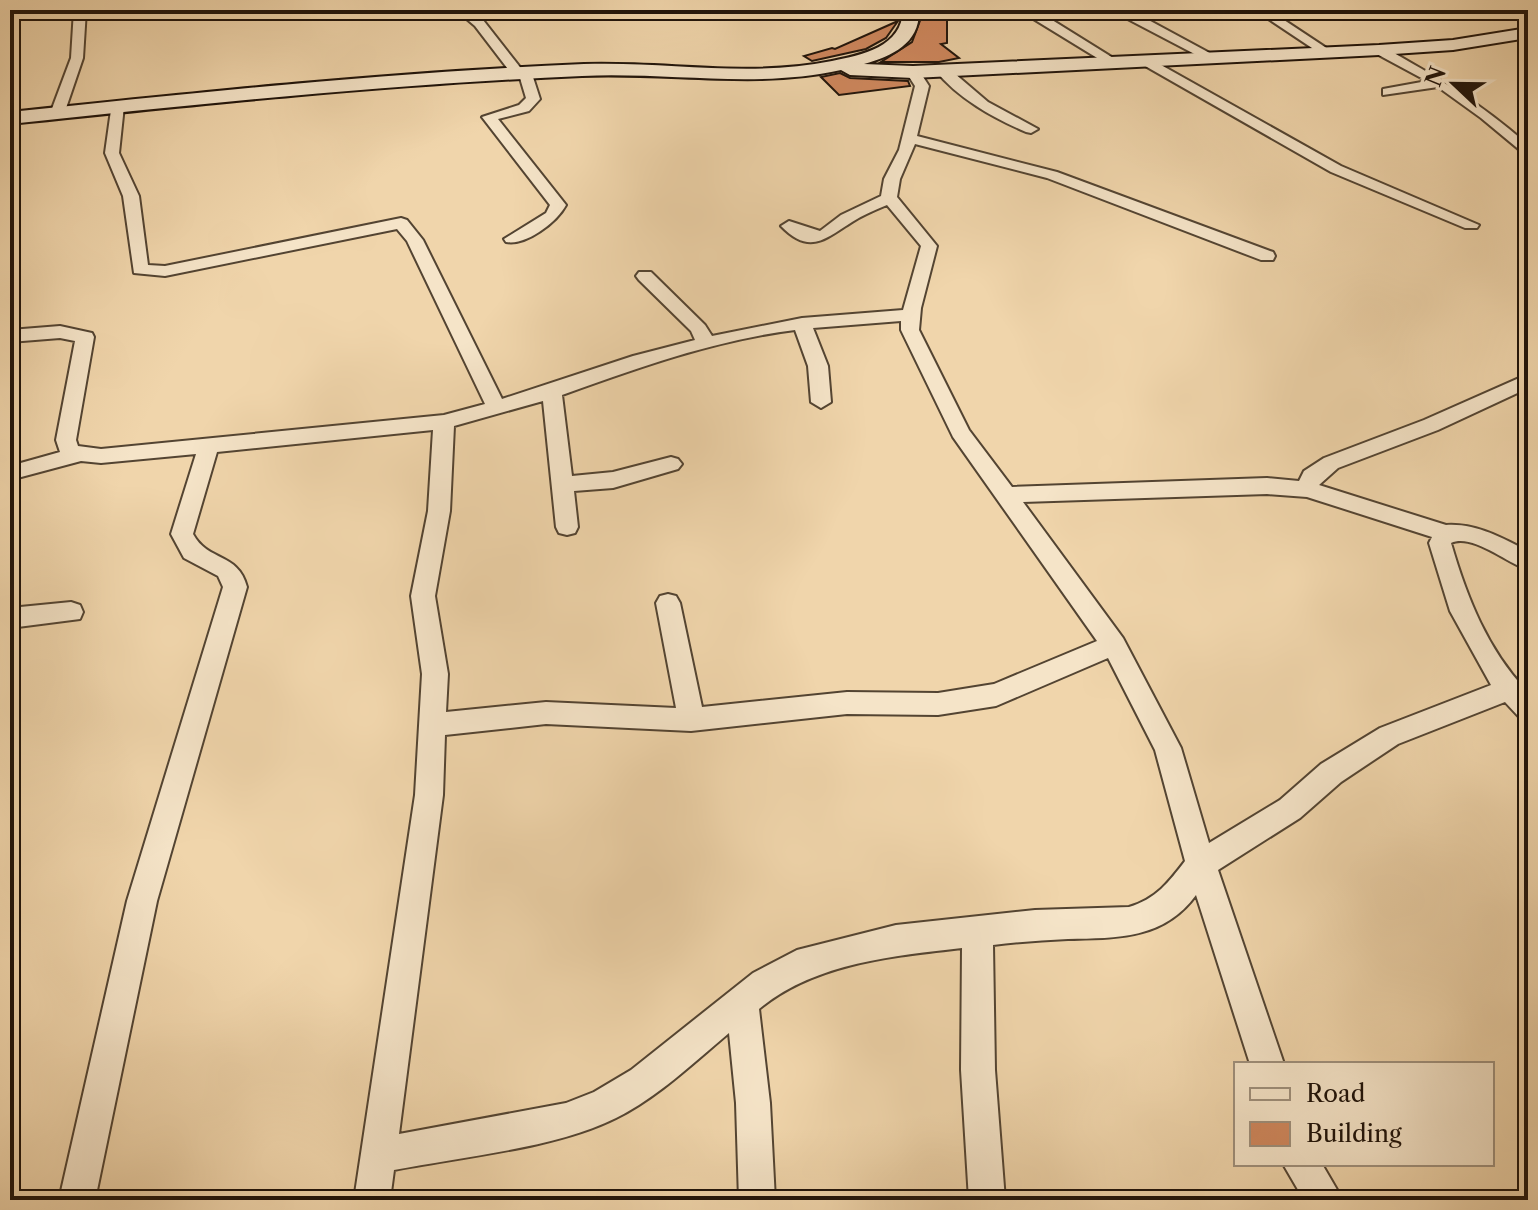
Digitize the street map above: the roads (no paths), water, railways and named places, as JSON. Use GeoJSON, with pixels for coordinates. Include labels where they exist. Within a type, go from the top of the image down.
{"type":"FeatureCollection","features":[{"type":"Feature","properties":{"kind":"street"},"geometry":{"type":"LineString","coordinates":[[57,114],[77,58],[80,10]]}},
{"type":"Feature","properties":{"kind":"street"},"geometry":{"type":"LineString","coordinates":[[462,10],[479,23],[523,74],[533,99],[524,108],[489,117],[558,205],[552,216],[512,239]]}},
{"type":"Feature","properties":{"kind":"street"},"geometry":{"type":"LineString","coordinates":[[818,69],[898,43],[913,19],[911,10]]}},
{"type":"Feature","properties":{"kind":"street"},"geometry":{"type":"LineString","coordinates":[[1261,10],[1328,53]]}},
{"type":"Feature","properties":{"kind":"street"},"geometry":{"type":"LineString","coordinates":[[1031,12],[1112,61]]}},
{"type":"Feature","properties":{"kind":"street"},"geometry":{"type":"LineString","coordinates":[[1126,13],[1211,57]]}},
{"type":"Feature","properties":{"kind":"street"},"geometry":{"type":"LineString","coordinates":[[10,118],[117,106],[523,74],[637,69],[780,73],[818,69],[942,70],[1379,50],[1453,45],[1528,33]]}},
{"type":"Feature","properties":{"kind":"street"},"geometry":{"type":"LineString","coordinates":[[883,50],[922,86],[912,110],[908,138],[888,188],[889,198],[929,246],[929,259],[910,315],[910,330],[960,432],[1114,645],[1168,748],[1201,864],[1266,1062]]}},
{"type":"Feature","properties":{"kind":"street"},"geometry":{"type":"LineString","coordinates":[[1379,50],[1440,83],[1486,115],[1528,153]]}},
{"type":"Feature","properties":{"kind":"street"},"geometry":{"type":"LineString","coordinates":[[1145,60],[1336,169],[1471,225]]}},
{"type":"Feature","properties":{"kind":"street"},"geometry":{"type":"LineString","coordinates":[[942,70],[963,93],[981,106],[1031,129]]}},
{"type":"Feature","properties":{"kind":"street"},"geometry":{"type":"LineString","coordinates":[[1388,92],[1440,83]]}},
{"type":"Feature","properties":{"kind":"street"},"geometry":{"type":"LineString","coordinates":[[117,106],[112,153],[131,196],[140,269],[165,271],[401,223],[415,240],[496,407]]}},
{"type":"Feature","properties":{"kind":"street"},"geometry":{"type":"LineString","coordinates":[[908,138],[1052,175],[1267,256]]}},
{"type":"Feature","properties":{"kind":"street"},"geometry":{"type":"LineString","coordinates":[[789,226],[813,237],[824,236],[847,218],[889,198]]}},
{"type":"Feature","properties":{"kind":"street"},"geometry":{"type":"LineString","coordinates":[[645,276],[699,329],[705,342]]}},
{"type":"Feature","properties":{"kind":"street"},"geometry":{"type":"LineString","coordinates":[[10,336],[60,332],[85,337],[66,440],[70,452],[101,456],[444,422],[552,392],[640,360],[705,342],[802,323],[910,315]]}},
{"type":"Feature","properties":{"kind":"street"},"geometry":{"type":"LineString","coordinates":[[802,323],[818,366],[821,402]]}},
{"type":"Feature","properties":{"kind":"street"},"geometry":{"type":"LineString","coordinates":[[1307,489],[1312,476],[1331,463],[1431,425],[1528,380]]}},
{"type":"Feature","properties":{"kind":"street"},"geometry":{"type":"LineString","coordinates":[[552,392],[554,440],[564,484],[567,527]]}},
{"type":"Feature","properties":{"kind":"street"},"geometry":{"type":"LineString","coordinates":[[372,1200],[429,795],[435,674],[423,596],[439,511],[444,422]]}},
{"type":"Feature","properties":{"kind":"street"},"geometry":{"type":"LineString","coordinates":[[77,1200],[142,901],[235,587],[234,578],[225,568],[195,556],[182,534],[209,444]]}},
{"type":"Feature","properties":{"kind":"street"},"geometry":{"type":"LineString","coordinates":[[10,473],[79,454]]}},
{"type":"Feature","properties":{"kind":"street"},"geometry":{"type":"LineString","coordinates":[[564,484],[613,480],[671,464]]}},
{"type":"Feature","properties":{"kind":"street"},"geometry":{"type":"LineString","coordinates":[[1008,495],[1267,486],[1307,489],[1381,510],[1445,533],[1462,532],[1481,538],[1528,561]]}},
{"type":"Feature","properties":{"kind":"street"},"geometry":{"type":"LineString","coordinates":[[1445,533],[1440,543],[1449,578],[1469,625],[1507,690],[1528,709]]}},
{"type":"Feature","properties":{"kind":"street"},"geometry":{"type":"LineString","coordinates":[[668,603],[691,720]]}},
{"type":"Feature","properties":{"kind":"street"},"geometry":{"type":"LineString","coordinates":[[10,618],[71,612]]}},
{"type":"Feature","properties":{"kind":"street"},"geometry":{"type":"LineString","coordinates":[[433,725],[546,713],[691,720],[847,703],[938,704],[996,695],[1114,645]]}},
{"type":"Feature","properties":{"kind":"street"},"geometry":{"type":"LineString","coordinates":[[378,1155],[566,1120],[604,1106],[643,1082],[764,984],[797,966],[896,940],[1035,925],[1129,922],[1150,916],[1173,901],[1201,864],[1290,809],[1331,773],[1389,736],[1507,690]]}},
{"type":"Feature","properties":{"kind":"street"},"geometry":{"type":"LineString","coordinates":[[978,931],[978,1070],[987,1200]]}},
{"type":"Feature","properties":{"kind":"street"},"geometry":{"type":"LineString","coordinates":[[742,1004],[753,1103],[757,1200]]}},
{"type":"Feature","properties":{"kind":"street"},"geometry":{"type":"LineString","coordinates":[[1302,1166],[1325,1200]]}}]}
